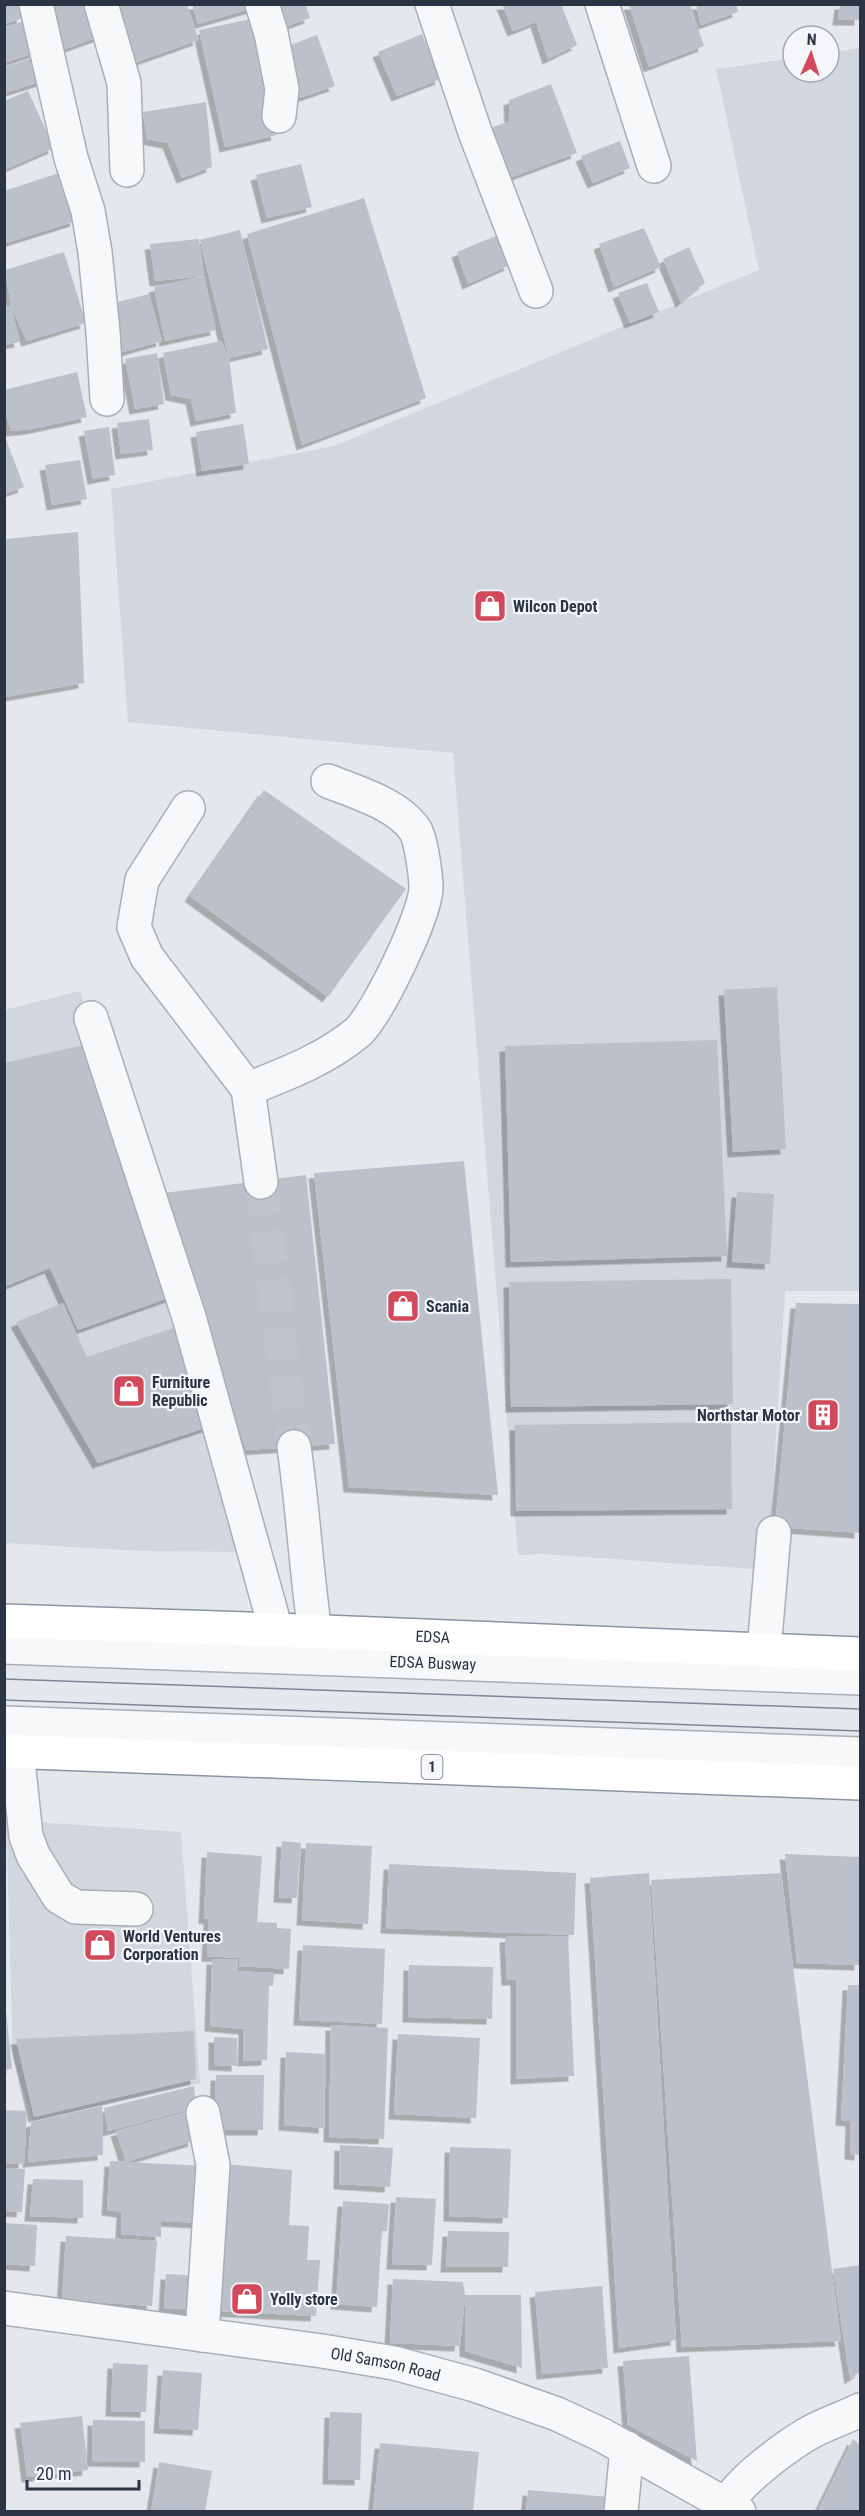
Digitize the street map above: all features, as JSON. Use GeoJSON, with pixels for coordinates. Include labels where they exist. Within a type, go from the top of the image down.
{"type":"FeatureCollection","features":[{"type":"Feature","properties":{"kind":"highway","name":"EDSA"},"geometry":{"type":"LineString","coordinates":[[4,1621],[861,1654]]}},
{"type":"Feature","properties":{"kind":"highway","name":"1"},"geometry":{"type":"LineString","coordinates":[[9,1742],[861,1784]]}},
{"type":"Feature","properties":{"kind":"street"},"geometry":{"type":"LineString","coordinates":[[36,4],[71,158],[88,211],[101,309],[107,399]]}},
{"type":"Feature","properties":{"kind":"street"},"geometry":{"type":"LineString","coordinates":[[101,4],[124,82],[128,170]]}},
{"type":"Feature","properties":{"kind":"street"},"geometry":{"type":"LineString","coordinates":[[262,4],[271,33],[282,89],[279,116]]}},
{"type":"Feature","properties":{"kind":"street"},"geometry":{"type":"LineString","coordinates":[[432,4],[475,132],[536,291]]}},
{"type":"Feature","properties":{"kind":"street"},"geometry":{"type":"LineString","coordinates":[[602,4],[654,166]]}},
{"type":"Feature","properties":{"kind":"street"},"geometry":{"type":"LineString","coordinates":[[248,1089],[296,1070],[334,1050],[360,1030],[398,967],[414,932],[426,889],[416,830],[390,807],[328,781]]}},
{"type":"Feature","properties":{"kind":"street"},"geometry":{"type":"LineString","coordinates":[[188,808],[142,880],[134,927],[147,957],[248,1089],[261,1182]]}},
{"type":"Feature","properties":{"kind":"street"},"geometry":{"type":"LineString","coordinates":[[91,1018],[189,1317],[276,1630]]}},
{"type":"Feature","properties":{"kind":"street"},"geometry":{"type":"LineString","coordinates":[[294,1447],[301,1491],[306,1568],[315,1632]]}},
{"type":"Feature","properties":{"kind":"street"},"geometry":{"type":"LineString","coordinates":[[764,1650],[774,1533]]}},
{"type":"Feature","properties":{"kind":"street","name":"EDSA Busway"},"geometry":{"type":"LineString","coordinates":[[4,1647],[861,1678]]}},
{"type":"Feature","properties":{"kind":"street"},"geometry":{"type":"LineString","coordinates":[[136,1909],[76,1907],[59,1897],[33,1855],[26,1836],[9,1742],[861,1754]]}},
{"type":"Feature","properties":{"kind":"street"},"geometry":{"type":"LineString","coordinates":[[202,2335],[213,2165],[203,2113]]}},
{"type":"Feature","properties":{"kind":"street","name":"Old Samson Road"},"geometry":{"type":"LineString","coordinates":[[4,2308],[322,2351],[394,2363],[475,2385],[558,2414],[627,2448],[729,2509]]}},
{"type":"Feature","properties":{"kind":"street"},"geometry":{"type":"LineString","coordinates":[[729,2509],[742,2485],[785,2449],[810,2433],[861,2410]]}},
{"type":"Feature","properties":{"kind":"street"},"geometry":{"type":"LineString","coordinates":[[621,2511],[627,2448]]}},
{"type":"Feature","properties":{"kind":"shaded area"},"geometry":{"type":"Polygon","coordinates":[[[860,48],[860,1291],[785,1291],[768,1570],[544,1554],[518,1555],[453,753],[128,722],[111,489],[334,446],[759,270],[716,69],[781,60],[781,84],[841,84],[841,51],[860,48]]]}},
{"type":"Feature","properties":{"kind":"shaded area"},"geometry":{"type":"Polygon","coordinates":[[[80,991],[186,1320],[248,1552],[141,1551],[5,1543],[4,1010],[80,991]]]}},
{"type":"Feature","properties":{"kind":"shaded area","name":"World Ventures Corporation"},"geometry":{"type":"Polygon","coordinates":[[[6,1820],[181,1832],[200,2083],[33,2121],[13,2058],[6,1820]]]}},
{"type":"Feature","properties":{"kind":"building"},"geometry":{"type":"Polygon","coordinates":[[[4,4],[18,4],[23,18],[4,24],[4,4]]]}},
{"type":"Feature","properties":{"kind":"building"},"geometry":{"type":"Polygon","coordinates":[[[192,4],[256,4],[257,7],[198,24],[192,4]]]}},
{"type":"Feature","properties":{"kind":"building"},"geometry":{"type":"Polygon","coordinates":[[[270,4],[305,4],[310,18],[279,29],[270,4]]]}},
{"type":"Feature","properties":{"kind":"building"},"geometry":{"type":"Polygon","coordinates":[[[502,4],[561,4],[577,45],[548,59],[536,22],[513,31],[502,4]]]}},
{"type":"Feature","properties":{"kind":"building"},"geometry":{"type":"Polygon","coordinates":[[[629,4],[690,4],[704,46],[649,67],[629,4]]]}},
{"type":"Feature","properties":{"kind":"building"},"geometry":{"type":"Polygon","coordinates":[[[696,4],[736,4],[738,12],[701,25],[696,4]]]}},
{"type":"Feature","properties":{"kind":"building"},"geometry":{"type":"Polygon","coordinates":[[[840,4],[860,4],[860,20],[838,20],[840,4]]]}},
{"type":"Feature","properties":{"kind":"building"},"geometry":{"type":"Polygon","coordinates":[[[49,5],[94,5],[104,35],[65,49],[49,5]]]}},
{"type":"Feature","properties":{"kind":"building"},"geometry":{"type":"Polygon","coordinates":[[[110,5],[187,5],[199,40],[131,64],[110,5]]]}},
{"type":"Feature","properties":{"kind":"building"},"geometry":{"type":"Polygon","coordinates":[[[251,19],[277,135],[225,147],[199,30],[251,19]]]}},
{"type":"Feature","properties":{"kind":"building"},"geometry":{"type":"Polygon","coordinates":[[[26,20],[37,52],[4,63],[4,28],[26,20]]]}},
{"type":"Feature","properties":{"kind":"building"},"geometry":{"type":"Polygon","coordinates":[[[422,34],[441,79],[397,96],[378,52],[422,34]]]}},
{"type":"Feature","properties":{"kind":"building"},"geometry":{"type":"Polygon","coordinates":[[[317,35],[335,86],[299,98],[282,48],[317,35]]]}},
{"type":"Feature","properties":{"kind":"building"},"geometry":{"type":"Polygon","coordinates":[[[38,56],[46,80],[5,93],[4,67],[38,56]]]}},
{"type":"Feature","properties":{"kind":"building"},"geometry":{"type":"Polygon","coordinates":[[[551,84],[577,153],[504,180],[485,130],[510,121],[509,100],[551,84]]]}},
{"type":"Feature","properties":{"kind":"building"},"geometry":{"type":"Polygon","coordinates":[[[28,91],[54,148],[4,170],[4,101],[28,91]]]}},
{"type":"Feature","properties":{"kind":"building"},"geometry":{"type":"Polygon","coordinates":[[[206,102],[212,167],[182,178],[168,143],[147,139],[143,112],[206,102]]]}},
{"type":"Feature","properties":{"kind":"building"},"geometry":{"type":"Polygon","coordinates":[[[620,141],[630,168],[593,183],[581,156],[620,141]]]}},
{"type":"Feature","properties":{"kind":"building"},"geometry":{"type":"Polygon","coordinates":[[[301,164],[312,207],[267,218],[256,175],[301,164]]]}},
{"type":"Feature","properties":{"kind":"building"},"geometry":{"type":"Polygon","coordinates":[[[65,171],[76,221],[6,243],[4,191],[65,171]]]}},
{"type":"Feature","properties":{"kind":"building"},"geometry":{"type":"Polygon","coordinates":[[[364,198],[426,398],[302,445],[247,234],[364,198]]]}},
{"type":"Feature","properties":{"kind":"building"},"geometry":{"type":"Polygon","coordinates":[[[644,228],[661,267],[614,287],[599,244],[644,228]]]}},
{"type":"Feature","properties":{"kind":"building"},"geometry":{"type":"Polygon","coordinates":[[[240,230],[268,349],[229,358],[200,240],[240,230]]]}},
{"type":"Feature","properties":{"kind":"building"},"geometry":{"type":"Polygon","coordinates":[[[498,235],[510,265],[468,284],[457,252],[498,235]]]}},
{"type":"Feature","properties":{"kind":"building"},"geometry":{"type":"Polygon","coordinates":[[[199,239],[204,276],[155,281],[150,244],[199,239]]]}},
{"type":"Feature","properties":{"kind":"building"},"geometry":{"type":"Polygon","coordinates":[[[689,247],[705,283],[681,302],[663,259],[689,247]]]}},
{"type":"Feature","properties":{"kind":"building"},"geometry":{"type":"Polygon","coordinates":[[[64,252],[86,323],[27,341],[11,306],[5,270],[64,252]]]}},
{"type":"Feature","properties":{"kind":"building"},"geometry":{"type":"Polygon","coordinates":[[[204,276],[216,330],[165,341],[154,287],[204,276]]]}},
{"type":"Feature","properties":{"kind":"building"},"geometry":{"type":"Polygon","coordinates":[[[647,283],[659,312],[630,323],[618,293],[647,283]]]}},
{"type":"Feature","properties":{"kind":"building"},"geometry":{"type":"Polygon","coordinates":[[[149,294],[162,341],[119,353],[107,305],[149,294]]]}},
{"type":"Feature","properties":{"kind":"building"},"geometry":{"type":"Polygon","coordinates":[[[11,306],[20,342],[4,345],[4,307],[11,306]]]}},
{"type":"Feature","properties":{"kind":"building"},"geometry":{"type":"Polygon","coordinates":[[[221,341],[229,358],[236,413],[196,421],[191,399],[171,395],[163,353],[221,341]]]}},
{"type":"Feature","properties":{"kind":"building"},"geometry":{"type":"Polygon","coordinates":[[[157,353],[164,404],[135,409],[125,359],[157,353]]]}},
{"type":"Feature","properties":{"kind":"building"},"geometry":{"type":"Polygon","coordinates":[[[77,372],[87,417],[32,429],[11,431],[4,408],[4,390],[77,372]]]}},
{"type":"Feature","properties":{"kind":"building"},"geometry":{"type":"Polygon","coordinates":[[[149,419],[153,450],[121,454],[117,423],[149,419]]]}},
{"type":"Feature","properties":{"kind":"building"},"geometry":{"type":"Polygon","coordinates":[[[243,424],[249,464],[202,471],[196,432],[243,424]]]}},
{"type":"Feature","properties":{"kind":"building"},"geometry":{"type":"Polygon","coordinates":[[[109,427],[115,475],[93,479],[84,431],[109,427]]]}},
{"type":"Feature","properties":{"kind":"building"},"geometry":{"type":"Polygon","coordinates":[[[4,434],[24,487],[4,494],[4,434]]]}},
{"type":"Feature","properties":{"kind":"building"},"geometry":{"type":"Polygon","coordinates":[[[80,460],[87,499],[52,505],[45,465],[80,460]]]}},
{"type":"Feature","properties":{"kind":"building"},"geometry":{"type":"Polygon","coordinates":[[[78,532],[84,683],[5,697],[5,539],[78,532]]]}},
{"type":"Feature","properties":{"kind":"building"},"geometry":{"type":"Polygon","coordinates":[[[264,790],[406,889],[328,997],[190,896],[264,790]]]}},
{"type":"Feature","properties":{"kind":"building"},"geometry":{"type":"Polygon","coordinates":[[[777,987],[786,1149],[733,1152],[724,990],[777,987]]]}},
{"type":"Feature","properties":{"kind":"building"},"geometry":{"type":"Polygon","coordinates":[[[717,1040],[727,1256],[511,1262],[505,1046],[717,1040]]]}},
{"type":"Feature","properties":{"kind":"building"},"geometry":{"type":"Polygon","coordinates":[[[93,1043],[174,1296],[78,1330],[50,1268],[4,1287],[4,1063],[93,1043]]]}},
{"type":"Feature","properties":{"kind":"building","name":"Scania"},"geometry":{"type":"Polygon","coordinates":[[[464,1161],[498,1495],[349,1487],[314,1173],[464,1161]]]}},
{"type":"Feature","properties":{"kind":"building"},"geometry":{"type":"Polygon","coordinates":[[[306,1175],[335,1444],[246,1450],[164,1193],[306,1175]]]}},
{"type":"Feature","properties":{"kind":"building"},"geometry":{"type":"Polygon","coordinates":[[[737,1192],[774,1194],[770,1264],[732,1262],[737,1192]]]}},
{"type":"Feature","properties":{"kind":"building"},"geometry":{"type":"Polygon","coordinates":[[[731,1279],[733,1404],[511,1407],[509,1282],[731,1279]]]}},
{"type":"Feature","properties":{"kind":"building","name":"Furniture Republic"},"geometry":{"type":"Polygon","coordinates":[[[63,1303],[87,1357],[182,1325],[211,1426],[98,1463],[16,1322],[63,1303]]]}},
{"type":"Feature","properties":{"kind":"building","name":"Northstar Motor"},"geometry":{"type":"Polygon","coordinates":[[[796,1303],[860,1304],[860,1533],[775,1527],[796,1303]]]}},
{"type":"Feature","properties":{"kind":"building"},"geometry":{"type":"Polygon","coordinates":[[[731,1422],[732,1509],[516,1511],[515,1425],[731,1422]]]}},
{"type":"Feature","properties":{"kind":"building"},"geometry":{"type":"Polygon","coordinates":[[[282,1841],[301,1843],[297,1898],[279,1897],[282,1841]]]}},
{"type":"Feature","properties":{"kind":"building"},"geometry":{"type":"Polygon","coordinates":[[[306,1843],[372,1846],[368,1924],[302,1920],[306,1843]]]}},
{"type":"Feature","properties":{"kind":"building"},"geometry":{"type":"Polygon","coordinates":[[[207,1852],[262,1856],[257,1922],[277,1923],[277,1928],[291,1929],[289,1969],[239,1966],[239,1958],[207,1956],[209,1919],[204,1918],[207,1852]]]}},
{"type":"Feature","properties":{"kind":"building"},"geometry":{"type":"Polygon","coordinates":[[[785,1854],[860,1857],[860,1965],[797,1963],[785,1854]]]}},
{"type":"Feature","properties":{"kind":"building"},"geometry":{"type":"Polygon","coordinates":[[[389,1864],[576,1873],[574,1935],[386,1928],[389,1864]]]}},
{"type":"Feature","properties":{"kind":"building"},"geometry":{"type":"Polygon","coordinates":[[[649,1873],[676,2340],[619,2348],[590,1878],[649,1873]]]}},
{"type":"Feature","properties":{"kind":"building"},"geometry":{"type":"Polygon","coordinates":[[[781,1873],[841,2341],[682,2347],[651,1880],[781,1873]]]}},
{"type":"Feature","properties":{"kind":"building"},"geometry":{"type":"Polygon","coordinates":[[[568,1936],[574,2076],[516,2079],[516,1980],[507,1980],[505,1937],[568,1936]]]}},
{"type":"Feature","properties":{"kind":"building"},"geometry":{"type":"Polygon","coordinates":[[[303,1945],[385,1949],[382,2024],[299,2020],[303,1945]]]}},
{"type":"Feature","properties":{"kind":"building"},"geometry":{"type":"Polygon","coordinates":[[[212,1959],[238,1960],[237,1971],[274,1973],[273,1986],[269,1986],[267,2060],[243,2061],[244,2029],[210,2026],[212,1959]]]}},
{"type":"Feature","properties":{"kind":"building"},"geometry":{"type":"Polygon","coordinates":[[[409,1965],[493,1967],[492,2019],[408,2017],[409,1965]]]}},
{"type":"Feature","properties":{"kind":"building"},"geometry":{"type":"Polygon","coordinates":[[[848,1985],[860,1985],[860,2155],[850,2154],[851,2121],[841,2120],[848,1985]]]}},
{"type":"Feature","properties":{"kind":"building"},"geometry":{"type":"Polygon","coordinates":[[[4,1991],[12,2069],[4,2070],[4,1991]]]}},
{"type":"Feature","properties":{"kind":"building"},"geometry":{"type":"Polygon","coordinates":[[[331,2025],[388,2028],[384,2139],[329,2137],[331,2025]]]}},
{"type":"Feature","properties":{"kind":"building"},"geometry":{"type":"Polygon","coordinates":[[[194,2031],[196,2079],[34,2117],[16,2039],[194,2031]]]}},
{"type":"Feature","properties":{"kind":"building"},"geometry":{"type":"Polygon","coordinates":[[[398,2034],[480,2038],[476,2118],[394,2114],[398,2034]]]}},
{"type":"Feature","properties":{"kind":"building"},"geometry":{"type":"Polygon","coordinates":[[[214,2037],[237,2038],[237,2066],[214,2065],[214,2037]]]}},
{"type":"Feature","properties":{"kind":"building"},"geometry":{"type":"Polygon","coordinates":[[[286,2052],[326,2054],[324,2128],[284,2125],[286,2052]]]}},
{"type":"Feature","properties":{"kind":"building"},"geometry":{"type":"Polygon","coordinates":[[[216,2075],[264,2075],[263,2130],[215,2130],[216,2075]]]}},
{"type":"Feature","properties":{"kind":"building"},"geometry":{"type":"Polygon","coordinates":[[[194,2086],[196,2108],[108,2131],[104,2108],[194,2086]]]}},
{"type":"Feature","properties":{"kind":"building"},"geometry":{"type":"Polygon","coordinates":[[[102,2106],[103,2155],[28,2162],[31,2122],[102,2106]]]}},
{"type":"Feature","properties":{"kind":"building"},"geometry":{"type":"Polygon","coordinates":[[[4,2110],[27,2111],[24,2164],[4,2163],[4,2110]]]}},
{"type":"Feature","properties":{"kind":"building"},"geometry":{"type":"Polygon","coordinates":[[[187,2112],[194,2141],[126,2162],[116,2131],[187,2112]]]}},
{"type":"Feature","properties":{"kind":"building"},"geometry":{"type":"Polygon","coordinates":[[[340,2145],[393,2148],[390,2187],[339,2184],[340,2145]]]}},
{"type":"Feature","properties":{"kind":"building"},"geometry":{"type":"Polygon","coordinates":[[[450,2147],[511,2149],[508,2218],[449,2216],[450,2147]]]}},
{"type":"Feature","properties":{"kind":"building"},"geometry":{"type":"Polygon","coordinates":[[[110,2161],[205,2166],[202,2223],[161,2221],[161,2237],[121,2234],[122,2212],[107,2210],[110,2161]]]}},
{"type":"Feature","properties":{"kind":"building"},"geometry":{"type":"Polygon","coordinates":[[[224,2164],[292,2170],[289,2225],[309,2226],[307,2260],[320,2260],[316,2316],[216,2311],[224,2164]]]}},
{"type":"Feature","properties":{"kind":"building"},"geometry":{"type":"Polygon","coordinates":[[[5,2168],[25,2169],[22,2212],[5,2211],[5,2168]]]}},
{"type":"Feature","properties":{"kind":"building"},"geometry":{"type":"Polygon","coordinates":[[[33,2179],[83,2180],[83,2218],[30,2216],[33,2179]]]}},
{"type":"Feature","properties":{"kind":"building"},"geometry":{"type":"Polygon","coordinates":[[[396,2197],[436,2199],[432,2265],[392,2264],[396,2197]]]}},
{"type":"Feature","properties":{"kind":"building"},"geometry":{"type":"Polygon","coordinates":[[[343,2201],[389,2204],[387,2231],[382,2231],[377,2307],[336,2304],[343,2201]]]}},
{"type":"Feature","properties":{"kind":"building"},"geometry":{"type":"Polygon","coordinates":[[[4,2223],[37,2225],[35,2266],[4,2264],[4,2223]]]}},
{"type":"Feature","properties":{"kind":"building"},"geometry":{"type":"Polygon","coordinates":[[[448,2231],[509,2232],[508,2267],[446,2267],[448,2231]]]}},
{"type":"Feature","properties":{"kind":"building"},"geometry":{"type":"Polygon","coordinates":[[[66,2236],[157,2241],[152,2306],[62,2300],[66,2236]]]}},
{"type":"Feature","properties":{"kind":"building"},"geometry":{"type":"Polygon","coordinates":[[[860,2265],[860,2372],[850,2379],[833,2269],[860,2265]]]}},
{"type":"Feature","properties":{"kind":"building"},"geometry":{"type":"Polygon","coordinates":[[[166,2274],[202,2276],[200,2310],[164,2308],[166,2274]]]}},
{"type":"Feature","properties":{"kind":"building"},"geometry":{"type":"Polygon","coordinates":[[[393,2279],[463,2282],[465,2295],[521,2295],[522,2368],[465,2351],[465,2297],[460,2346],[390,2343],[393,2279]]]}},
{"type":"Feature","properties":{"kind":"building"},"geometry":{"type":"Polygon","coordinates":[[[602,2286],[608,2368],[542,2374],[535,2292],[602,2286]]]}},
{"type":"Feature","properties":{"kind":"building"},"geometry":{"type":"Polygon","coordinates":[[[689,2356],[697,2461],[628,2425],[623,2361],[689,2356]]]}},
{"type":"Feature","properties":{"kind":"building"},"geometry":{"type":"Polygon","coordinates":[[[113,2363],[148,2365],[146,2412],[111,2411],[113,2363]]]}},
{"type":"Feature","properties":{"kind":"building"},"geometry":{"type":"Polygon","coordinates":[[[163,2370],[202,2373],[198,2430],[159,2428],[163,2370]]]}},
{"type":"Feature","properties":{"kind":"building"},"geometry":{"type":"Polygon","coordinates":[[[330,2412],[362,2413],[360,2480],[328,2479],[330,2412]]]}},
{"type":"Feature","properties":{"kind":"building"},"geometry":{"type":"Polygon","coordinates":[[[82,2416],[88,2470],[27,2477],[20,2423],[82,2416]]]}},
{"type":"Feature","properties":{"kind":"building"},"geometry":{"type":"Polygon","coordinates":[[[93,2420],[145,2421],[145,2462],[92,2461],[93,2420]]]}},
{"type":"Feature","properties":{"kind":"building"},"geometry":{"type":"Polygon","coordinates":[[[853,2439],[860,2445],[860,2512],[817,2512],[853,2439]]]}},
{"type":"Feature","properties":{"kind":"building"},"geometry":{"type":"Polygon","coordinates":[[[380,2443],[479,2452],[473,2512],[373,2512],[380,2443]]]}},
{"type":"Feature","properties":{"kind":"building"},"geometry":{"type":"Polygon","coordinates":[[[159,2462],[212,2471],[205,2512],[151,2512],[159,2462]]]}},
{"type":"Feature","properties":{"kind":"building"},"geometry":{"type":"Polygon","coordinates":[[[528,2490],[609,2497],[608,2512],[526,2512],[528,2490]]]}},
{"type":"Feature","properties":{"kind":"tunnel"},"geometry":{"type":"LineString","coordinates":[[261,1182],[294,1447]]}},
{"type":"Feature","properties":{"kind":"tram line"},"geometry":{"type":"LineString","coordinates":[[4,1679],[860,1709]]}},
{"type":"Feature","properties":{"kind":"tram line"},"geometry":{"type":"LineString","coordinates":[[4,1700],[860,1731]]}},
{"type":"Feature","properties":{"kind":"place","name":"Wilcon Depot"},"geometry":{"type":"Point","coordinates":[490,606]}},
{"type":"Feature","properties":{"kind":"place","name":"Scania"},"geometry":{"type":"Point","coordinates":[403,1306]}},
{"type":"Feature","properties":{"kind":"place","name":"Furniture Republic"},"geometry":{"type":"Point","coordinates":[129,1391]}},
{"type":"Feature","properties":{"kind":"place","name":"Northstar Motor"},"geometry":{"type":"Point","coordinates":[823,1415]}},
{"type":"Feature","properties":{"kind":"place","name":"World Ventures Corporation"},"geometry":{"type":"Point","coordinates":[100,1945]}},
{"type":"Feature","properties":{"kind":"place","name":"Yolly store"},"geometry":{"type":"Point","coordinates":[247,2299]}}]}
